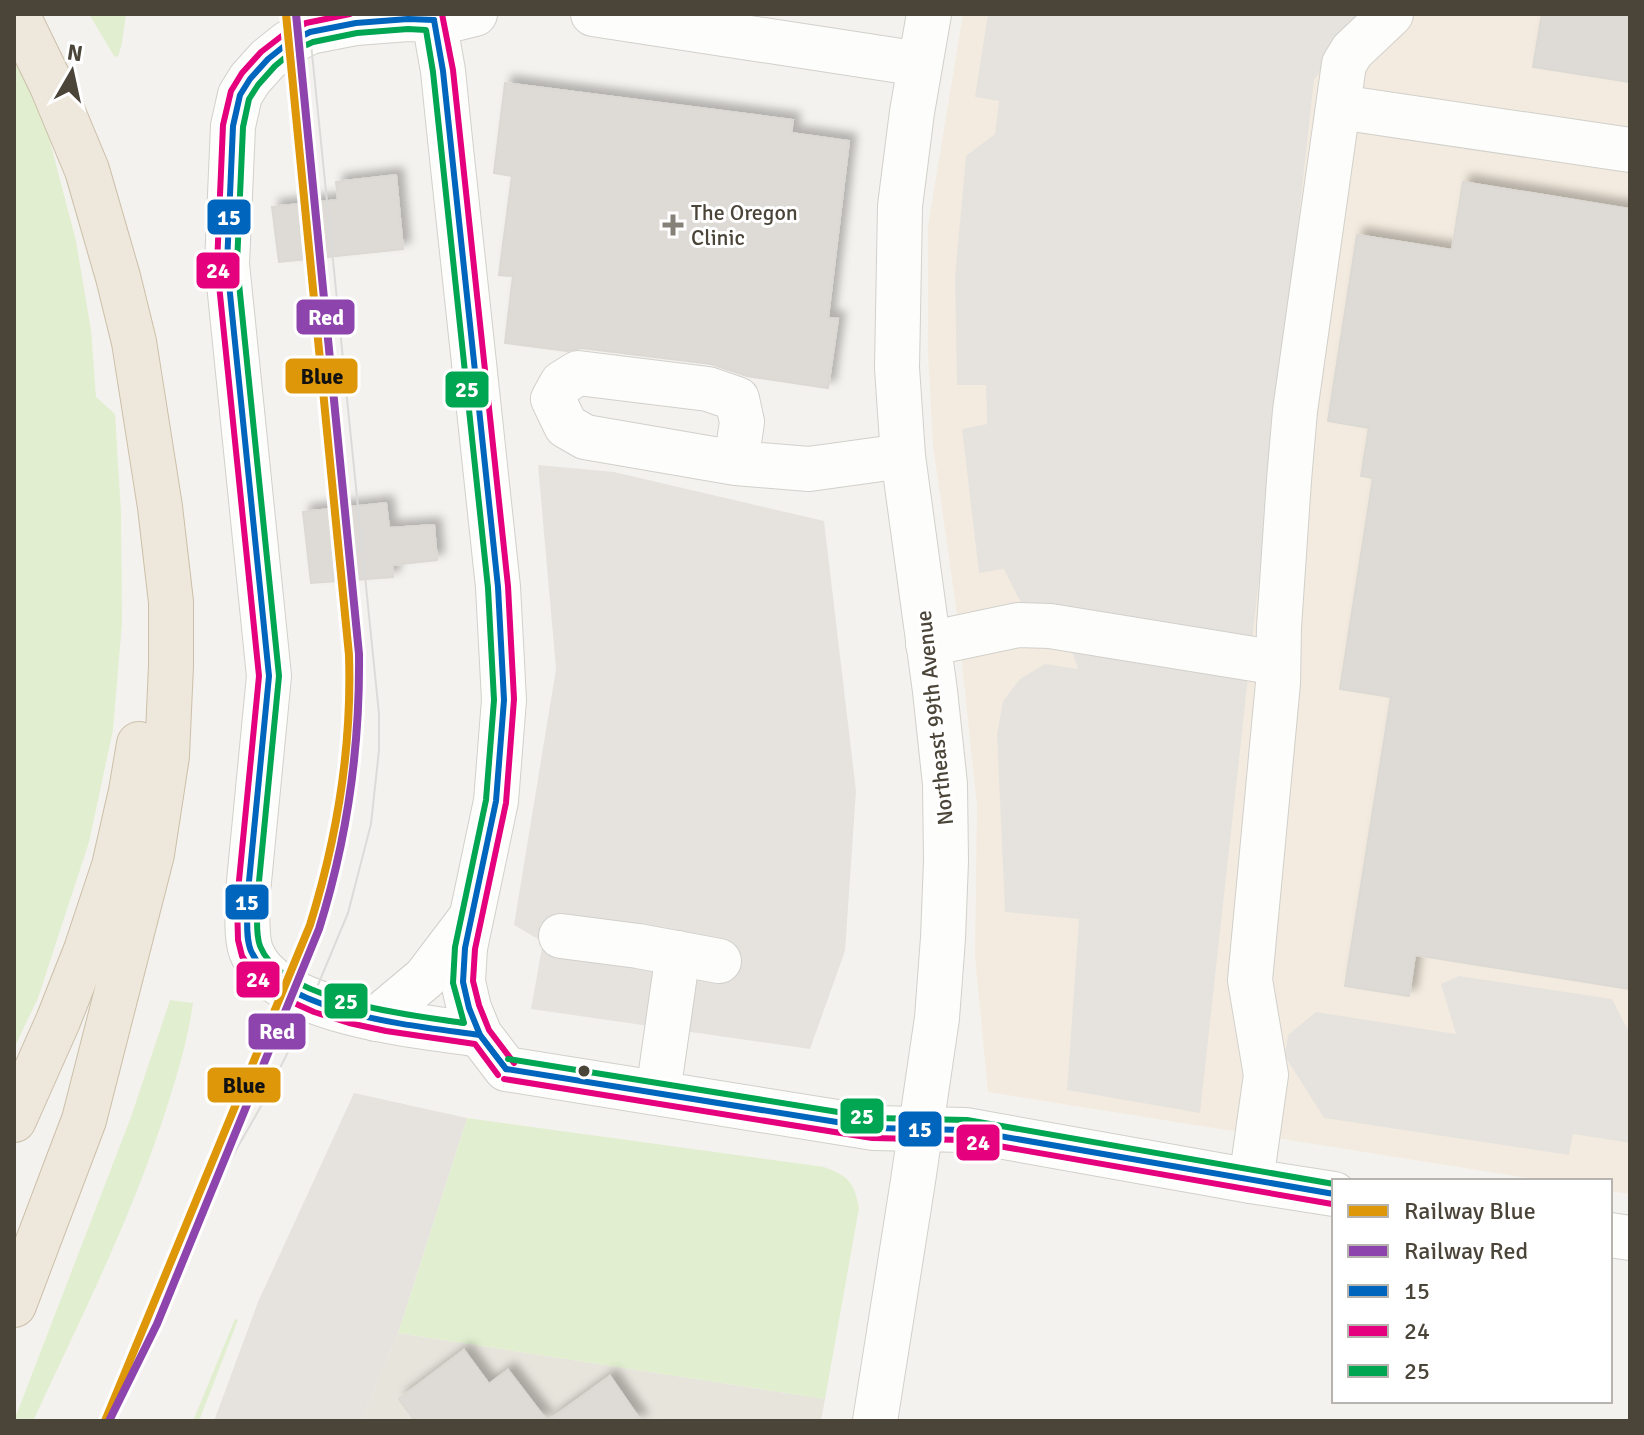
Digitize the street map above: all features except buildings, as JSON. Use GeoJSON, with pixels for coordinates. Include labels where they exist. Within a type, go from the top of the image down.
{"type":"FeatureCollection","features":[{"type":"Feature","properties":{"kind":"highway"},"geometry":{"type":"LineString","coordinates":[[14,1305],[84,1120],[152,854],[167,756],[171,665],[171,602],[160,507],[134,342],[87,170],[52,86],[17,14]]}},
{"type":"Feature","properties":{"kind":"highway"},"geometry":{"type":"LineString","coordinates":[[14,1120],[64,1007],[114,866],[143,718],[160,507]]}},
{"type":"Feature","properties":{"kind":"street"},"geometry":{"type":"LineString","coordinates":[[593,14],[920,64]]}},
{"type":"Feature","properties":{"kind":"street","name":"Northeast 99th Avenue"},"geometry":{"type":"LineString","coordinates":[[875,1421],[937,1018],[946,861],[945,784],[903,456],[897,368],[900,206],[929,14]]}},
{"type":"Feature","properties":{"kind":"street"},"geometry":{"type":"LineString","coordinates":[[1251,1181],[1266,1075],[1250,980],[1275,722],[1295,411],[1344,64],[1352,51],[1391,14]]}},
{"type":"Feature","properties":{"kind":"street"},"geometry":{"type":"LineString","coordinates":[[480,1035],[345,1013],[318,1003],[285,986],[263,970],[251,951],[248,929],[247,902],[269,676],[227,264],[233,126],[240,95],[268,59],[310,32],[356,23],[458,17],[443,71],[498,587],[504,700],[496,801],[470,918],[463,982],[480,1035],[506,1069],[874,1128],[965,1130],[1332,1194]]}},
{"type":"Feature","properties":{"kind":"street"},"geometry":{"type":"LineString","coordinates":[[1339,107],[1630,150]]}},
{"type":"Feature","properties":{"kind":"street"},"geometry":{"type":"LineString","coordinates":[[736,463],[742,422],[737,399],[708,389],[578,373],[562,383],[553,399],[566,426],[585,437],[736,463],[809,469],[903,456]]}},
{"type":"Feature","properties":{"kind":"street"},"geometry":{"type":"LineString","coordinates":[[928,644],[1018,625],[1050,626],[1278,663]]}},
{"type":"Feature","properties":{"kind":"street"},"geometry":{"type":"LineString","coordinates":[[376,1019],[425,978],[470,918]]}},
{"type":"Feature","properties":{"kind":"street"},"geometry":{"type":"LineString","coordinates":[[561,936],[699,957],[658,1093]]}},
{"type":"Feature","properties":{"kind":"shaded area"},"geometry":{"type":"Polygon","coordinates":[[[963,14],[1630,14],[1630,1194],[1612,1191],[1612,1179],[1534,1179],[988,1092],[975,957],[977,805],[956,607],[933,445],[928,352],[928,226],[963,14]]]}},
{"type":"Feature","properties":{"kind":"shaded area"},"geometry":{"type":"Polygon","coordinates":[[[988,14],[1362,14],[1314,80],[1200,1113],[1067,1090],[1079,919],[1005,912],[997,735],[1003,701],[1020,679],[1045,664],[1078,669],[1071,649],[1044,648],[1004,569],[979,573],[962,429],[987,424],[986,385],[957,385],[955,277],[966,156],[995,134],[999,101],[975,97],[988,14]]]}},
{"type":"Feature","properties":{"kind":"shaded area"},"geometry":{"type":"Polygon","coordinates":[[[538,465],[614,472],[824,521],[856,791],[845,951],[810,1049],[531,1009],[543,942],[514,925],[556,669],[538,465]]]}},
{"type":"Feature","properties":{"kind":"shaded area"},"geometry":{"type":"Polygon","coordinates":[[[1459,976],[1612,999],[1630,1029],[1630,1143],[1573,1134],[1569,1155],[1324,1118],[1285,1056],[1288,1035],[1316,1012],[1456,1034],[1441,984],[1459,976]]]}},
{"type":"Feature","properties":{"kind":"shaded area"},"geometry":{"type":"Polygon","coordinates":[[[354,1093],[467,1118],[398,1333],[361,1421],[214,1421],[258,1302],[354,1093]]]}},
{"type":"Feature","properties":{"kind":"shaded area"},"geometry":{"type":"Polygon","coordinates":[[[398,1333],[825,1399],[821,1421],[361,1421],[398,1333]]]}},
{"type":"Feature","properties":{"kind":"green space"},"geometry":{"type":"Polygon","coordinates":[[[89,14],[126,14],[118,57],[114,56],[89,14]]]}},
{"type":"Feature","properties":{"kind":"green space"},"geometry":{"type":"Polygon","coordinates":[[[14,55],[47,130],[76,241],[91,330],[96,397],[115,414],[121,512],[122,623],[113,730],[89,842],[38,998],[14,1048],[14,55]]]}},
{"type":"Feature","properties":{"kind":"green space"},"geometry":{"type":"Polygon","coordinates":[[[170,1000],[193,1003],[180,1063],[149,1160],[102,1273],[33,1421],[14,1421],[131,1117],[170,1000]]]}},
{"type":"Feature","properties":{"kind":"green space"},"geometry":{"type":"Polygon","coordinates":[[[467,1118],[824,1167],[845,1177],[855,1192],[859,1208],[825,1399],[398,1333],[467,1118]]]}},
{"type":"Feature","properties":{"kind":"green space"},"geometry":{"type":"Polygon","coordinates":[[[235,1319],[238,1320],[199,1421],[193,1421],[235,1319]]]}},
{"type":"Feature","properties":{"kind":"tram line"},"geometry":{"type":"LineString","coordinates":[[148,1320],[183,1243],[260,1108],[300,1028],[348,913],[371,824],[379,750],[379,714],[308,14]]}},
{"type":"Feature","properties":{"kind":"rail line","name":"Blue"},"geometry":{"type":"LineString","coordinates":[[105,1421],[310,925],[328,859],[341,792],[348,723],[349,655],[286,14]]}},
{"type":"Feature","properties":{"kind":"rail line","name":"Red"},"geometry":{"type":"LineString","coordinates":[[109,1421],[157,1324],[319,929],[337,862],[350,793],[357,724],[359,654],[296,14]]}},
{"type":"Feature","properties":{"kind":"transit line","name":"24"},"geometry":{"type":"LineString","coordinates":[[350,14],[306,23],[261,52],[231,91],[223,125],[217,265],[259,676],[237,901],[238,940],[242,956],[258,980],[283,998],[349,1023],[475,1044],[498,1075]]}},
{"type":"Feature","properties":{"kind":"transit line","name":"24"},"geometry":{"type":"LineString","coordinates":[[442,14],[453,70],[508,586],[514,699],[506,803],[475,949],[473,981],[489,1030],[514,1063]]}},
{"type":"Feature","properties":{"kind":"transit line","name":"15"},"geometry":{"type":"LineString","coordinates":[[434,20],[356,23],[310,32],[288,43],[250,79],[240,95],[233,126],[227,264],[269,676],[247,902],[247,933],[251,951],[267,973],[290,990],[353,1014],[480,1035],[506,1069]]}},
{"type":"Feature","properties":{"kind":"transit line","name":"15"},"geometry":{"type":"LineString","coordinates":[[434,20],[443,71],[498,587],[504,700],[496,801],[465,948],[463,982],[480,1035],[506,1069]]}},
{"type":"Feature","properties":{"kind":"transit line","name":"25"},"geometry":{"type":"LineString","coordinates":[[408,29],[426,30],[433,72],[488,588],[494,700],[486,800],[455,947],[453,983],[464,1023],[382,1010],[320,993],[294,981],[273,965],[260,946],[257,930],[257,902],[279,676],[237,264],[243,127],[249,99],[258,85],[293,51],[313,42],[357,33],[408,29]]}},
{"type":"Feature","properties":{"kind":"transit line","name":"25"},"geometry":{"type":"LineString","coordinates":[[508,1059],[875,1118],[967,1120],[1332,1184]]}},
{"type":"Feature","properties":{"kind":"transit line","name":"15"},"geometry":{"type":"LineString","coordinates":[[506,1069],[874,1128],[965,1130],[1332,1194]]}},
{"type":"Feature","properties":{"kind":"transit line","name":"24"},"geometry":{"type":"LineString","coordinates":[[504,1079],[872,1138],[964,1140],[1332,1204]]}},
{"type":"Feature","properties":{"kind":"place","name":"The Oregon Clinic"},"geometry":{"type":"Point","coordinates":[673,225]}}]}
